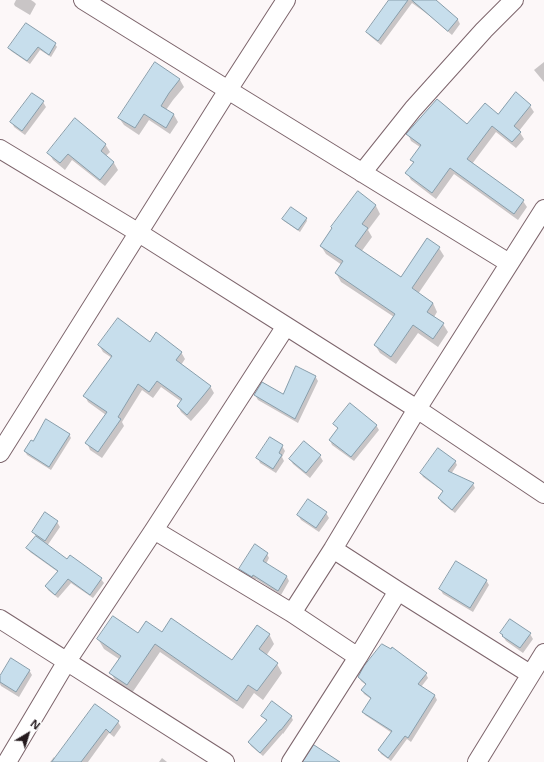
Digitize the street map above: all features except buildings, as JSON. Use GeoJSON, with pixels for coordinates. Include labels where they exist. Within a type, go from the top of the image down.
{"type":"FeatureCollection","features":[{"type":"Feature","properties":{"kind":"street"},"geometry":{"type":"LineString","coordinates":[[84,0],[509,264]]}},
{"type":"Feature","properties":{"kind":"street"},"geometry":{"type":"LineString","coordinates":[[0,453],[286,0]]}},
{"type":"Feature","properties":{"kind":"street"},"geometry":{"type":"LineString","coordinates":[[362,173],[413,109],[484,30],[514,0]]}},
{"type":"Feature","properties":{"kind":"street"},"geometry":{"type":"LineString","coordinates":[[0,149],[139,233],[417,409],[544,494]]}},
{"type":"Feature","properties":{"kind":"street"},"geometry":{"type":"LineString","coordinates":[[292,613],[333,549],[417,409],[544,209]]}},
{"type":"Feature","properties":{"kind":"street"},"geometry":{"type":"LineString","coordinates":[[7,762],[67,661],[286,326]]}},
{"type":"Feature","properties":{"kind":"street"},"geometry":{"type":"LineString","coordinates":[[154,530],[292,613],[358,657]]}},
{"type":"Feature","properties":{"kind":"street"},"geometry":{"type":"LineString","coordinates":[[333,549],[530,674]]}},
{"type":"Feature","properties":{"kind":"street"},"geometry":{"type":"LineString","coordinates":[[291,762],[398,591]]}},
{"type":"Feature","properties":{"kind":"street"},"geometry":{"type":"LineString","coordinates":[[0,619],[225,762]]}},
{"type":"Feature","properties":{"kind":"street"},"geometry":{"type":"LineString","coordinates":[[477,762],[544,653]]}}]}
